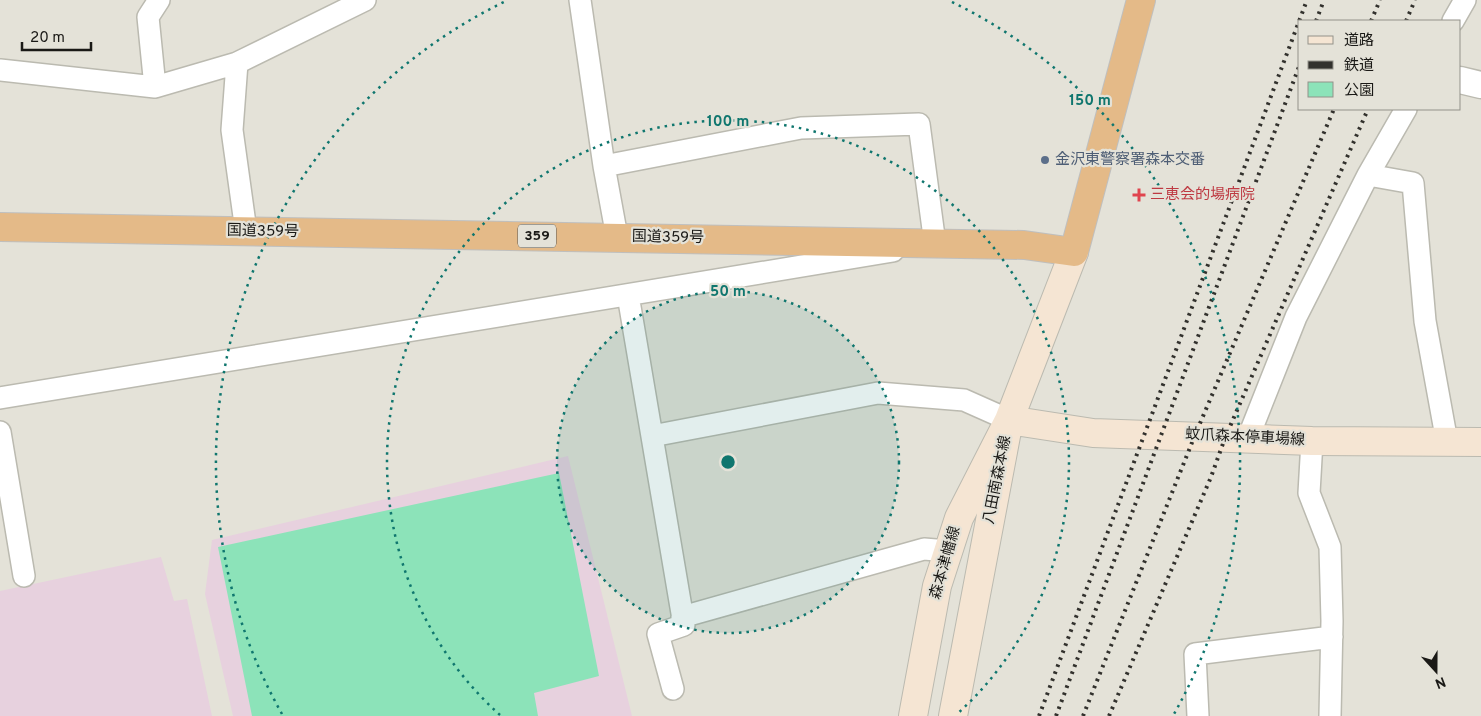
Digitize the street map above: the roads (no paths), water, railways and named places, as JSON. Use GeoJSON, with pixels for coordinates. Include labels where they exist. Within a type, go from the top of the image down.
{"type":"FeatureCollection","features":[{"type":"Feature","properties":{"kind":"highway"},"geometry":{"type":"LineString","coordinates":[[1074,252],[1141,0]]}},
{"type":"Feature","properties":{"kind":"highway","name":"国道359号"},"geometry":{"type":"LineString","coordinates":[[0,227],[1024,245],[1074,252]]}},
{"type":"Feature","properties":{"kind":"main road","name":"八田南森本線"},"geometry":{"type":"LineString","coordinates":[[952,716],[1009,420],[1074,252]]}},
{"type":"Feature","properties":{"kind":"main road","name":"蚊爪森本停車場線"},"geometry":{"type":"LineString","coordinates":[[1009,420],[1093,433],[1312,441],[1481,442]]}},
{"type":"Feature","properties":{"kind":"main road","name":"森本津幡線"},"geometry":{"type":"LineString","coordinates":[[913,716],[937,586],[948,551],[959,518],[1009,420]]}},
{"type":"Feature","properties":{"kind":"street"},"geometry":{"type":"LineString","coordinates":[[155,87],[148,17],[159,0]]}},
{"type":"Feature","properties":{"kind":"street"},"geometry":{"type":"LineString","coordinates":[[0,70],[155,87],[237,63],[365,0]]}},
{"type":"Feature","properties":{"kind":"street"},"geometry":{"type":"LineString","coordinates":[[580,0],[604,166],[617,238]]}},
{"type":"Feature","properties":{"kind":"street"},"geometry":{"type":"LineString","coordinates":[[1455,20],[1465,0]]}},
{"type":"Feature","properties":{"kind":"street"},"geometry":{"type":"LineString","coordinates":[[237,63],[232,130],[246,231]]}},
{"type":"Feature","properties":{"kind":"street"},"geometry":{"type":"LineString","coordinates":[[1461,80],[1481,85]]}},
{"type":"Feature","properties":{"kind":"street"},"geometry":{"type":"LineString","coordinates":[[1248,438],[1296,317],[1368,175],[1405,110]]}},
{"type":"Feature","properties":{"kind":"street"},"geometry":{"type":"LineString","coordinates":[[0,398],[935,244],[919,124],[801,128],[604,166]]}},
{"type":"Feature","properties":{"kind":"street"},"geometry":{"type":"LineString","coordinates":[[1368,175],[1413,183],[1425,321],[1446,442]]}},
{"type":"Feature","properties":{"kind":"street"},"geometry":{"type":"LineString","coordinates":[[628,295],[684,625],[658,634],[673,689]]}},
{"type":"Feature","properties":{"kind":"street"},"geometry":{"type":"LineString","coordinates":[[652,436],[878,393],[964,400],[1009,420]]}},
{"type":"Feature","properties":{"kind":"street"},"geometry":{"type":"LineString","coordinates":[[0,432],[24,576]]}},
{"type":"Feature","properties":{"kind":"street"},"geometry":{"type":"LineString","coordinates":[[1312,441],[1309,493],[1330,547],[1332,637],[1330,716]]}},
{"type":"Feature","properties":{"kind":"street"},"geometry":{"type":"LineString","coordinates":[[682,617],[924,549],[948,551]]}},
{"type":"Feature","properties":{"kind":"street"},"geometry":{"type":"LineString","coordinates":[[1198,716],[1195,654],[1332,637]]}},
{"type":"Feature","properties":{"kind":"railway"},"geometry":{"type":"LineString","coordinates":[[1300,20],[1307,0]]}},
{"type":"Feature","properties":{"kind":"railway"},"geometry":{"type":"LineString","coordinates":[[1316,20],[1324,0]]}},
{"type":"Feature","properties":{"kind":"railway"},"geometry":{"type":"LineString","coordinates":[[1371,20],[1380,0]]}},
{"type":"Feature","properties":{"kind":"railway"},"geometry":{"type":"LineString","coordinates":[[1406,20],[1415,0]]}},
{"type":"Feature","properties":{"kind":"railway"},"geometry":{"type":"LineString","coordinates":[[1039,716],[1298,24]]}},
{"type":"Feature","properties":{"kind":"railway"},"geometry":{"type":"LineString","coordinates":[[1056,716],[1298,69]]}},
{"type":"Feature","properties":{"kind":"railway"},"geometry":{"type":"LineString","coordinates":[[1083,716],[1195,435],[1334,110]]}},
{"type":"Feature","properties":{"kind":"railway"},"geometry":{"type":"LineString","coordinates":[[1109,716],[1211,477],[1225,438],[1368,110]]}},
{"type":"Feature","properties":{"kind":"place","name":"金沢東警察署森本交番"},"geometry":{"type":"Point","coordinates":[1045,160]}},
{"type":"Feature","properties":{"kind":"place","name":"三恵会的場病院"},"geometry":{"type":"Point","coordinates":[1139,195]}}]}
